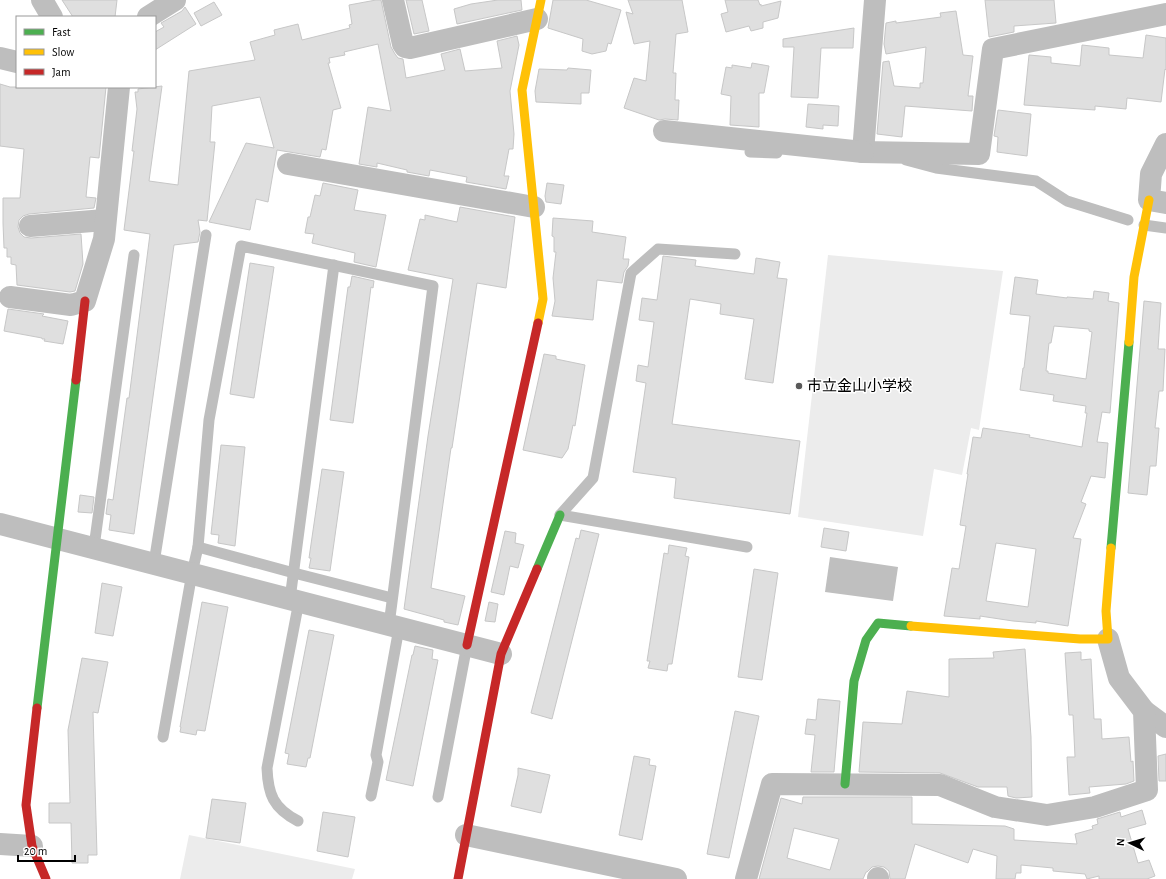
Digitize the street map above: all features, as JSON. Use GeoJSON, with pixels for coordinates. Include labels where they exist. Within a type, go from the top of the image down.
{"type":"FeatureCollection","features":[{"type":"Feature","properties":{"kind":"street"},"geometry":{"type":"LineString","coordinates":[[42,0],[51,16]]}},
{"type":"Feature","properties":{"kind":"street"},"geometry":{"type":"LineString","coordinates":[[150,16],[175,0]]}},
{"type":"Feature","properties":{"kind":"street"},"geometry":{"type":"LineString","coordinates":[[393,0],[403,44],[405,47],[410,48],[539,9],[522,90],[543,299],[467,645]]}},
{"type":"Feature","properties":{"kind":"street"},"geometry":{"type":"LineString","coordinates":[[863,152],[875,0]]}},
{"type":"Feature","properties":{"kind":"street"},"geometry":{"type":"LineString","coordinates":[[664,131],[863,152],[979,154],[993,49],[1166,14]]}},
{"type":"Feature","properties":{"kind":"street"},"geometry":{"type":"LineString","coordinates":[[0,58],[16,62]]}},
{"type":"Feature","properties":{"kind":"street"},"geometry":{"type":"LineString","coordinates":[[46,879],[32,846],[26,805],[85,301],[104,239],[119,88]]}},
{"type":"Feature","properties":{"kind":"street"},"geometry":{"type":"LineString","coordinates":[[1166,144],[1151,174],[1158,202],[1144,225],[1134,277],[1106,611],[1108,639],[1119,678],[1144,711],[1166,727]]}},
{"type":"Feature","properties":{"kind":"street"},"geometry":{"type":"LineString","coordinates":[[288,164],[534,207]]}},
{"type":"Feature","properties":{"kind":"street"},"geometry":{"type":"LineString","coordinates":[[30,226],[105,220]]}},
{"type":"Feature","properties":{"kind":"street"},"geometry":{"type":"LineString","coordinates":[[10,297],[71,305],[85,301]]}},
{"type":"Feature","properties":{"kind":"street"},"geometry":{"type":"LineString","coordinates":[[458,879],[501,654],[560,515]]}},
{"type":"Feature","properties":{"kind":"street"},"geometry":{"type":"LineString","coordinates":[[0,524],[94,547],[501,654]]}},
{"type":"Feature","properties":{"kind":"street"},"geometry":{"type":"LineString","coordinates":[[845,784],[854,681],[866,640],[878,622],[1080,639],[1108,639]]}},
{"type":"Feature","properties":{"kind":"street"},"geometry":{"type":"LineString","coordinates":[[746,879],[772,784],[940,785],[995,807],[1047,815],[1095,807],[1148,790],[1144,711]]}},
{"type":"Feature","properties":{"kind":"street"},"geometry":{"type":"LineString","coordinates":[[466,835],[676,879]]}},
{"type":"Feature","properties":{"kind":"street"},"geometry":{"type":"LineString","coordinates":[[0,844],[32,846]]}},
{"type":"Feature","properties":{"kind":"lane"},"geometry":{"type":"LineString","coordinates":[[750,152],[903,160],[936,168],[1036,182],[1067,201],[1128,220]]}},
{"type":"Feature","properties":{"kind":"lane"},"geometry":{"type":"LineString","coordinates":[[1144,225],[1166,228]]}},
{"type":"Feature","properties":{"kind":"lane"},"geometry":{"type":"LineString","coordinates":[[154,563],[206,235]]}},
{"type":"Feature","properties":{"kind":"lane"},"geometry":{"type":"LineString","coordinates":[[163,737],[198,547],[209,420],[241,246],[434,286],[392,598],[394,626],[376,755],[378,762],[371,796]]}},
{"type":"Feature","properties":{"kind":"lane"},"geometry":{"type":"LineString","coordinates":[[560,515],[593,478],[630,273],[658,249],[735,254]]}},
{"type":"Feature","properties":{"kind":"lane"},"geometry":{"type":"LineString","coordinates":[[94,547],[134,255]]}},
{"type":"Feature","properties":{"kind":"lane"},"geometry":{"type":"LineString","coordinates":[[298,821],[284,814],[271,795],[267,768],[295,600],[294,573],[334,265]]}},
{"type":"Feature","properties":{"kind":"lane"},"geometry":{"type":"LineString","coordinates":[[560,515],[747,547]]}},
{"type":"Feature","properties":{"kind":"lane"},"geometry":{"type":"LineString","coordinates":[[198,547],[392,598]]}},
{"type":"Feature","properties":{"kind":"lane"},"geometry":{"type":"LineString","coordinates":[[438,797],[467,645]]}},
{"type":"Feature","properties":{"kind":"shaded area"},"geometry":{"type":"Polygon","coordinates":[[[828,255],[1003,271],[979,430],[971,428],[962,475],[934,469],[923,536],[798,517],[828,255]]]}},
{"type":"Feature","properties":{"kind":"shaded area"},"geometry":{"type":"Polygon","coordinates":[[[830,557],[898,567],[893,601],[825,592],[830,557]]]}},
{"type":"Feature","properties":{"kind":"shaded area"},"geometry":{"type":"Polygon","coordinates":[[[189,835],[355,869],[352,879],[180,879],[189,835]]]}},
{"type":"Feature","properties":{"kind":"building"},"geometry":{"type":"Polygon","coordinates":[[[62,0],[117,0],[115,16],[72,16],[62,0]]]}},
{"type":"Feature","properties":{"kind":"building"},"geometry":{"type":"Polygon","coordinates":[[[381,0],[391,47],[398,58],[403,59],[406,78],[445,70],[441,54],[460,49],[465,71],[502,68],[497,41],[517,36],[519,45],[510,91],[514,134],[513,149],[509,149],[504,176],[509,176],[506,189],[466,182],[467,177],[430,170],[429,176],[407,172],[407,170],[377,163],[377,167],[359,164],[368,107],[391,111],[378,44],[344,52],[345,55],[329,58],[330,63],[328,63],[341,108],[333,110],[326,150],[322,149],[320,157],[277,150],[268,202],[256,199],[250,230],[209,222],[246,143],[274,148],[260,97],[212,106],[210,142],[215,142],[207,221],[198,220],[200,232],[198,242],[174,245],[134,534],[109,530],[111,515],[106,514],[108,499],[113,500],[127,398],[129,398],[150,234],[124,230],[134,151],[132,151],[137,109],[135,92],[138,92],[138,89],[156,88],[162,86],[149,181],[178,185],[189,71],[255,60],[250,42],[275,35],[274,30],[298,24],[302,40],[350,28],[349,25],[352,24],[349,5],[381,0]]]}},
{"type":"Feature","properties":{"kind":"building"},"geometry":{"type":"Polygon","coordinates":[[[406,0],[422,0],[429,31],[414,34],[406,0]]]}},
{"type":"Feature","properties":{"kind":"building"},"geometry":{"type":"Polygon","coordinates":[[[498,0],[521,0],[522,10],[457,24],[454,9],[471,4],[498,0]]]}},
{"type":"Feature","properties":{"kind":"building"},"geometry":{"type":"Polygon","coordinates":[[[553,0],[586,0],[621,10],[611,44],[608,43],[606,51],[592,54],[582,51],[583,39],[548,28],[553,0]]]}},
{"type":"Feature","properties":{"kind":"building"},"geometry":{"type":"Polygon","coordinates":[[[628,0],[682,0],[688,32],[676,34],[673,73],[676,73],[675,100],[679,100],[678,120],[659,120],[624,108],[634,78],[646,81],[650,41],[634,44],[626,12],[633,14],[628,0]]]}},
{"type":"Feature","properties":{"kind":"building"},"geometry":{"type":"Polygon","coordinates":[[[725,0],[758,0],[761,6],[781,1],[778,18],[763,22],[763,28],[751,31],[749,26],[726,32],[721,14],[728,12],[725,0]]]}},
{"type":"Feature","properties":{"kind":"building"},"geometry":{"type":"Polygon","coordinates":[[[985,0],[1054,0],[1056,23],[1014,26],[1014,32],[989,37],[985,0]]]}},
{"type":"Feature","properties":{"kind":"building"},"geometry":{"type":"Polygon","coordinates":[[[214,2],[222,15],[201,26],[194,13],[214,2]]]}},
{"type":"Feature","properties":{"kind":"building"},"geometry":{"type":"Polygon","coordinates":[[[185,7],[196,24],[156,49],[156,31],[164,27],[161,23],[182,11],[185,7]]]}},
{"type":"Feature","properties":{"kind":"building"},"geometry":{"type":"Polygon","coordinates":[[[956,11],[963,55],[973,56],[968,96],[973,96],[972,111],[905,106],[902,137],[877,134],[883,62],[889,61],[894,86],[920,88],[920,83],[923,83],[926,47],[886,54],[884,44],[886,23],[941,17],[940,13],[956,11]]]}},
{"type":"Feature","properties":{"kind":"building"},"geometry":{"type":"Polygon","coordinates":[[[854,28],[853,48],[821,48],[818,98],[791,97],[794,47],[783,47],[783,39],[854,28]]]}},
{"type":"Feature","properties":{"kind":"building"},"geometry":{"type":"Polygon","coordinates":[[[1146,35],[1166,38],[1166,70],[1165,69],[1161,102],[1127,98],[1126,109],[1095,106],[1095,110],[1024,105],[1029,55],[1051,57],[1051,63],[1080,66],[1082,45],[1109,48],[1109,55],[1143,58],[1146,35]]]}},
{"type":"Feature","properties":{"kind":"building"},"geometry":{"type":"Polygon","coordinates":[[[752,63],[769,66],[764,93],[759,93],[759,127],[730,125],[731,96],[721,94],[726,67],[732,68],[732,65],[751,68],[752,63]]]}},
{"type":"Feature","properties":{"kind":"building"},"geometry":{"type":"Polygon","coordinates":[[[568,68],[591,70],[589,93],[581,93],[581,104],[536,102],[535,91],[539,69],[567,70],[568,68]]]}},
{"type":"Feature","properties":{"kind":"building"},"geometry":{"type":"Polygon","coordinates":[[[0,84],[16,88],[106,88],[99,158],[90,157],[86,197],[96,198],[94,208],[29,214],[23,216],[19,220],[18,227],[20,233],[24,237],[31,238],[81,234],[83,264],[75,291],[70,292],[17,285],[16,265],[11,264],[11,257],[7,257],[7,248],[4,248],[3,198],[20,198],[24,149],[0,146],[0,84]]]}},
{"type":"Feature","properties":{"kind":"building"},"geometry":{"type":"Polygon","coordinates":[[[808,104],[839,106],[838,126],[823,125],[823,129],[806,127],[808,104]]]}},
{"type":"Feature","properties":{"kind":"building"},"geometry":{"type":"Polygon","coordinates":[[[998,110],[1031,114],[1027,156],[997,152],[998,137],[994,136],[998,110]]]}},
{"type":"Feature","properties":{"kind":"building"},"geometry":{"type":"Polygon","coordinates":[[[323,183],[358,190],[354,210],[386,215],[376,267],[354,262],[355,253],[312,243],[314,234],[305,233],[315,195],[320,196],[323,183]]]}},
{"type":"Feature","properties":{"kind":"building"},"geometry":{"type":"Polygon","coordinates":[[[547,183],[564,185],[561,204],[546,202],[545,196],[547,183]]]}},
{"type":"Feature","properties":{"kind":"building"},"geometry":{"type":"Polygon","coordinates":[[[460,207],[515,217],[506,288],[477,283],[431,588],[465,596],[458,625],[404,609],[428,436],[453,279],[408,270],[420,219],[425,220],[425,215],[457,222],[460,207]]]}},
{"type":"Feature","properties":{"kind":"building"},"geometry":{"type":"Polygon","coordinates":[[[553,218],[593,221],[592,232],[626,237],[623,259],[629,259],[622,283],[597,280],[593,320],[552,316],[555,301],[553,278],[556,252],[554,252],[554,237],[552,236],[553,218]]]}},
{"type":"Feature","properties":{"kind":"building"},"geometry":{"type":"Polygon","coordinates":[[[663,256],[696,260],[695,266],[754,274],[756,258],[780,262],[777,278],[787,279],[773,383],[745,379],[754,319],[720,314],[721,304],[690,299],[672,424],[800,441],[790,514],[674,498],[676,478],[633,472],[646,383],[636,381],[638,365],[648,367],[654,322],[639,320],[642,298],[657,300],[663,256]]]}},
{"type":"Feature","properties":{"kind":"building"},"geometry":{"type":"Polygon","coordinates":[[[250,263],[274,267],[254,398],[230,394],[250,263]]]}},
{"type":"Feature","properties":{"kind":"building"},"geometry":{"type":"Polygon","coordinates":[[[352,276],[374,281],[373,288],[371,287],[353,423],[330,420],[348,287],[350,287],[352,276]]]}},
{"type":"Feature","properties":{"kind":"building"},"geometry":{"type":"Polygon","coordinates":[[[1015,277],[1038,280],[1036,294],[1067,298],[1093,299],[1094,291],[1109,293],[1108,301],[1119,303],[1110,413],[1102,412],[1097,442],[1108,443],[1105,478],[1091,476],[1081,502],[1086,504],[1073,538],[1081,539],[1068,626],[1036,621],[1036,623],[1013,621],[980,616],[980,619],[944,616],[952,568],[959,569],[966,526],[960,525],[973,437],[981,438],[983,428],[1030,435],[1029,437],[1082,447],[1087,413],[1085,413],[1086,406],[1053,401],[1054,395],[1020,390],[1030,316],[1010,314],[1015,277]],[[1054,326],[1051,343],[1049,343],[1046,371],[1048,371],[1048,373],[1086,379],[1092,332],[1089,331],[1089,329],[1054,326]],[[996,543],[986,601],[1028,607],[1036,549],[996,543]]]}},
{"type":"Feature","properties":{"kind":"building"},"geometry":{"type":"Polygon","coordinates":[[[1144,301],[1161,303],[1158,349],[1165,349],[1163,391],[1159,391],[1155,428],[1159,428],[1156,466],[1150,466],[1147,495],[1128,493],[1144,301]]]}},
{"type":"Feature","properties":{"kind":"building"},"geometry":{"type":"Polygon","coordinates":[[[8,309],[44,314],[42,316],[68,321],[63,344],[44,341],[45,339],[42,338],[4,331],[8,309]]]}},
{"type":"Feature","properties":{"kind":"building"},"geometry":{"type":"Polygon","coordinates":[[[544,354],[556,356],[556,359],[585,365],[575,426],[573,425],[568,449],[562,458],[523,450],[544,354]]]}},
{"type":"Feature","properties":{"kind":"building"},"geometry":{"type":"Polygon","coordinates":[[[221,445],[245,447],[235,546],[218,543],[219,535],[211,534],[221,445]]]}},
{"type":"Feature","properties":{"kind":"building"},"geometry":{"type":"Polygon","coordinates":[[[322,469],[344,472],[330,571],[309,568],[311,558],[309,558],[322,469]]]}},
{"type":"Feature","properties":{"kind":"building"},"geometry":{"type":"Polygon","coordinates":[[[80,495],[94,497],[92,513],[78,512],[80,495]]]}},
{"type":"Feature","properties":{"kind":"building"},"geometry":{"type":"Polygon","coordinates":[[[824,528],[849,532],[846,551],[821,547],[824,528]]]}},
{"type":"Feature","properties":{"kind":"building"},"geometry":{"type":"Polygon","coordinates":[[[581,530],[599,534],[552,719],[531,713],[576,538],[579,539],[581,530]]]}},
{"type":"Feature","properties":{"kind":"building"},"geometry":{"type":"Polygon","coordinates":[[[505,531],[516,533],[515,543],[524,545],[518,568],[510,566],[504,595],[491,592],[505,531]]]}},
{"type":"Feature","properties":{"kind":"building"},"geometry":{"type":"Polygon","coordinates":[[[669,545],[687,548],[685,556],[689,557],[672,664],[668,664],[667,671],[648,668],[650,661],[647,661],[664,553],[668,554],[669,545]]]}},
{"type":"Feature","properties":{"kind":"building"},"geometry":{"type":"Polygon","coordinates":[[[754,569],[778,573],[762,680],[738,677],[754,569]]]}},
{"type":"Feature","properties":{"kind":"building"},"geometry":{"type":"Polygon","coordinates":[[[102,583],[122,587],[113,636],[95,633],[102,583]]]}},
{"type":"Feature","properties":{"kind":"building"},"geometry":{"type":"Polygon","coordinates":[[[202,602],[228,607],[205,731],[197,730],[196,735],[180,732],[180,727],[202,602]]]}},
{"type":"Feature","properties":{"kind":"building"},"geometry":{"type":"Polygon","coordinates":[[[489,602],[498,604],[495,622],[485,621],[489,602]]]}},
{"type":"Feature","properties":{"kind":"building"},"geometry":{"type":"Polygon","coordinates":[[[309,630],[334,635],[310,758],[308,758],[306,767],[287,764],[289,754],[285,753],[309,630]]]}},
{"type":"Feature","properties":{"kind":"building"},"geometry":{"type":"Polygon","coordinates":[[[415,646],[433,650],[432,659],[438,660],[413,786],[386,780],[415,646]]]}},
{"type":"Feature","properties":{"kind":"building"},"geometry":{"type":"Polygon","coordinates":[[[1025,649],[1031,737],[1032,797],[1016,798],[1008,796],[1007,787],[978,787],[940,773],[859,772],[863,722],[902,724],[907,691],[949,697],[949,659],[994,658],[993,652],[1025,649]]]}},
{"type":"Feature","properties":{"kind":"building"},"geometry":{"type":"Polygon","coordinates":[[[1081,652],[1081,660],[1091,659],[1094,719],[1101,719],[1102,739],[1129,737],[1131,762],[1133,761],[1134,781],[1126,784],[1089,787],[1090,793],[1069,795],[1067,757],[1075,757],[1073,715],[1069,715],[1065,653],[1081,652]]]}},
{"type":"Feature","properties":{"kind":"building"},"geometry":{"type":"Polygon","coordinates":[[[82,658],[108,662],[98,713],[93,712],[97,855],[88,855],[88,863],[72,863],[71,823],[49,823],[49,803],[70,803],[68,730],[82,658]]]}},
{"type":"Feature","properties":{"kind":"building"},"geometry":{"type":"Polygon","coordinates":[[[818,699],[840,701],[834,772],[811,772],[815,735],[805,734],[807,719],[816,720],[818,699]]]}},
{"type":"Feature","properties":{"kind":"building"},"geometry":{"type":"Polygon","coordinates":[[[735,711],[759,716],[729,858],[707,854],[735,711]]]}},
{"type":"Feature","properties":{"kind":"building"},"geometry":{"type":"Polygon","coordinates":[[[1166,754],[1166,781],[1159,781],[1158,756],[1166,754]]]}},
{"type":"Feature","properties":{"kind":"building"},"geometry":{"type":"Polygon","coordinates":[[[634,756],[650,759],[649,765],[656,766],[642,840],[619,835],[634,756]]]}},
{"type":"Feature","properties":{"kind":"building"},"geometry":{"type":"Polygon","coordinates":[[[518,768],[550,775],[541,813],[511,806],[518,775],[518,768]]]}},
{"type":"Feature","properties":{"kind":"building"},"geometry":{"type":"Polygon","coordinates":[[[803,797],[912,797],[912,824],[1005,826],[1014,829],[1014,840],[1077,844],[1075,834],[1093,829],[1092,826],[1098,824],[1097,819],[1120,812],[1121,817],[1142,810],[1146,824],[1128,829],[1138,863],[1149,860],[1155,876],[1147,879],[1099,879],[1099,876],[1087,879],[1085,874],[1053,871],[1053,868],[1021,865],[1021,873],[1016,873],[1015,879],[996,879],[997,856],[973,849],[968,863],[915,844],[905,879],[890,879],[889,871],[884,867],[878,866],[872,867],[866,872],[863,879],[759,879],[781,798],[802,804],[803,797]],[[794,828],[787,858],[830,870],[839,839],[794,828]]]}},
{"type":"Feature","properties":{"kind":"building"},"geometry":{"type":"Polygon","coordinates":[[[212,799],[246,803],[240,843],[206,838],[212,799]]]}},
{"type":"Feature","properties":{"kind":"building"},"geometry":{"type":"Polygon","coordinates":[[[323,812],[355,817],[348,857],[317,851],[323,812]]]}},
{"type":"Feature","properties":{"kind":"traffic: fast"},"geometry":{"type":"LineString","coordinates":[[1111,548],[1129,342]]}},
{"type":"Feature","properties":{"kind":"traffic: fast"},"geometry":{"type":"LineString","coordinates":[[37,708],[76,380]]}},
{"type":"Feature","properties":{"kind":"traffic: fast"},"geometry":{"type":"LineString","coordinates":[[537,569],[560,515]]}},
{"type":"Feature","properties":{"kind":"traffic: fast"},"geometry":{"type":"LineString","coordinates":[[845,784],[854,681],[866,640],[878,623],[911,626]]}},
{"type":"Feature","properties":{"kind":"traffic: slow"},"geometry":{"type":"LineString","coordinates":[[538,323],[543,299],[522,90],[541,0]]}},
{"type":"Feature","properties":{"kind":"traffic: slow"},"geometry":{"type":"LineString","coordinates":[[1129,342],[1134,277],[1149,200]]}},
{"type":"Feature","properties":{"kind":"traffic: slow"},"geometry":{"type":"LineString","coordinates":[[911,626],[1080,639],[1108,639],[1106,611],[1111,548]]}},
{"type":"Feature","properties":{"kind":"traffic: jam"},"geometry":{"type":"LineString","coordinates":[[76,380],[85,301]]}},
{"type":"Feature","properties":{"kind":"traffic: jam"},"geometry":{"type":"LineString","coordinates":[[467,645],[538,323]]}},
{"type":"Feature","properties":{"kind":"traffic: jam"},"geometry":{"type":"LineString","coordinates":[[458,879],[501,654],[537,569]]}},
{"type":"Feature","properties":{"kind":"traffic: jam"},"geometry":{"type":"LineString","coordinates":[[37,708],[26,805],[32,846],[46,879]]}},
{"type":"Feature","properties":{"kind":"place","name":"市立金山小学校"},"geometry":{"type":"Point","coordinates":[799,386]}}]}
